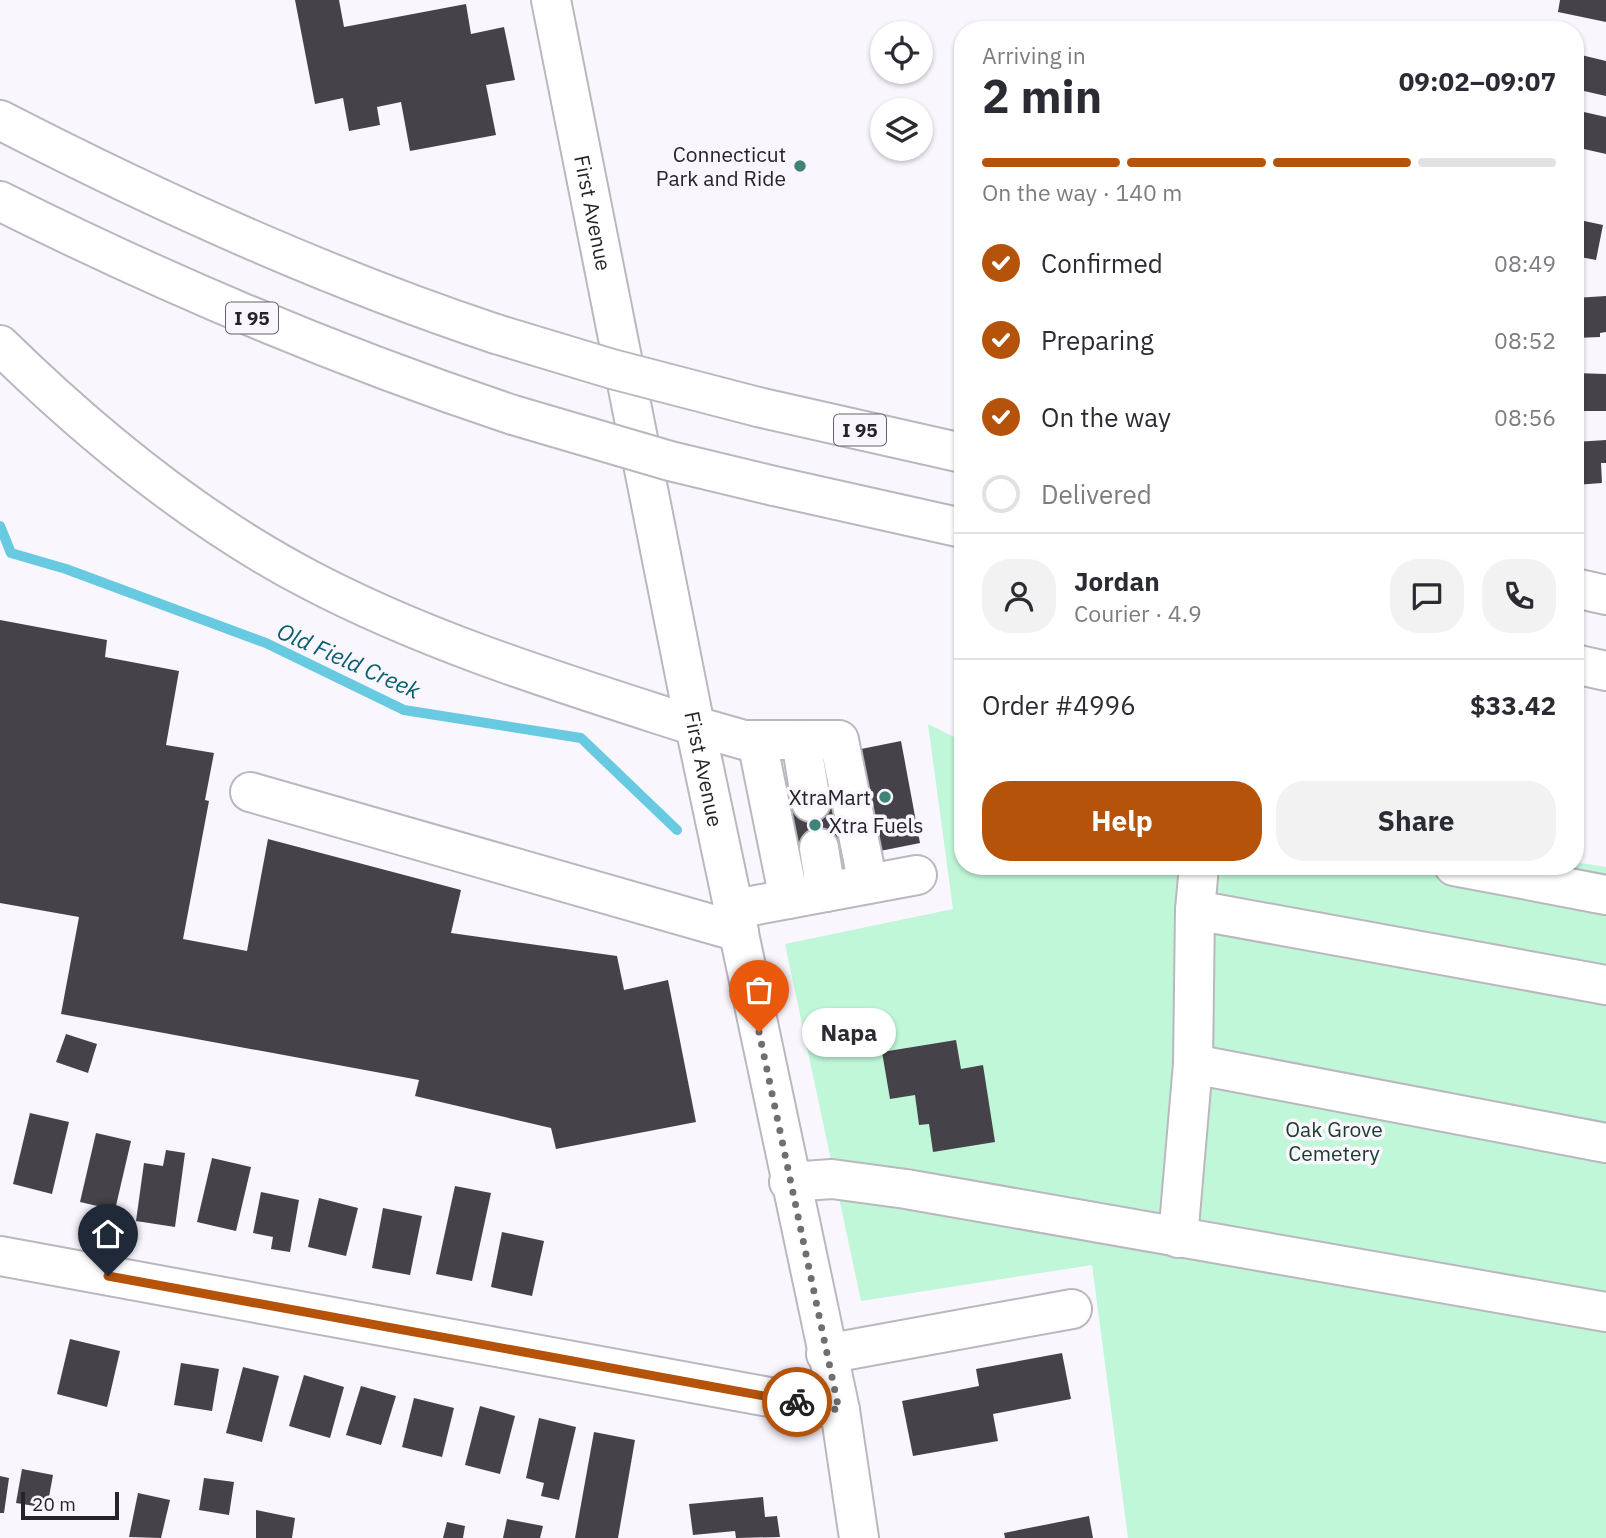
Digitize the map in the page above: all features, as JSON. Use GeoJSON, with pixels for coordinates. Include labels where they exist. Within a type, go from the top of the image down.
{"type":"FeatureCollection","features":[{"type":"Feature","properties":{"kind":"main road","name":"First Avenue"},"geometry":{"type":"LineString","coordinates":[[551,0],[695,726],[839,1410],[859,1538]]}},
{"type":"Feature","properties":{"kind":"main road","name":"I 95"},"geometry":{"type":"LineString","coordinates":[[0,120],[213,224],[324,271],[496,334],[612,369],[758,407],[954,451]]}},
{"type":"Feature","properties":{"kind":"main road","name":"I 95"},"geometry":{"type":"LineString","coordinates":[[0,201],[202,297],[311,343],[513,415],[618,447],[774,486],[954,526]]}},
{"type":"Feature","properties":{"kind":"main road"},"geometry":{"type":"LineString","coordinates":[[0,345],[90,429],[148,475],[225,529],[310,580],[366,608],[478,653],[695,726],[757,741],[839,740],[868,884]]}},
{"type":"Feature","properties":{"kind":"main road"},"geometry":{"type":"LineString","coordinates":[[1584,591],[1606,595]]}},
{"type":"Feature","properties":{"kind":"main road"},"geometry":{"type":"LineString","coordinates":[[1584,666],[1606,671]]}},
{"type":"Feature","properties":{"kind":"main road"},"geometry":{"type":"LineString","coordinates":[[757,741],[789,899]]}},
{"type":"Feature","properties":{"kind":"main road"},"geometry":{"type":"LineString","coordinates":[[801,741],[811,802]]}},
{"type":"Feature","properties":{"kind":"main road"},"geometry":{"type":"LineString","coordinates":[[250,792],[737,920],[789,899],[917,875]]}},
{"type":"Feature","properties":{"kind":"main road"},"geometry":{"type":"LineString","coordinates":[[819,848],[827,892]]}},
{"type":"Feature","properties":{"kind":"main road"},"geometry":{"type":"LineString","coordinates":[[1178,1238],[1193,1065],[1195,910],[1198,875]]}},
{"type":"Feature","properties":{"kind":"main road"},"geometry":{"type":"LineString","coordinates":[[1501,875],[1606,895]]}},
{"type":"Feature","properties":{"kind":"main road"},"geometry":{"type":"LineString","coordinates":[[1195,910],[1606,985]]}},
{"type":"Feature","properties":{"kind":"main road"},"geometry":{"type":"LineString","coordinates":[[1193,1065],[1606,1143]]}},
{"type":"Feature","properties":{"kind":"main road"},"geometry":{"type":"LineString","coordinates":[[789,1182],[832,1179],[906,1189],[1606,1312]]}},
{"type":"Feature","properties":{"kind":"main road"},"geometry":{"type":"LineString","coordinates":[[0,1256],[839,1410]]}},
{"type":"Feature","properties":{"kind":"main road"},"geometry":{"type":"LineString","coordinates":[[826,1354],[1072,1308]]}},
{"type":"Feature","properties":{"kind":"green space","name":"Oak Grove Cemetery"},"geometry":{"type":"Polygon","coordinates":[[[928,724],[954,737],[954,875],[1584,875],[1584,863],[1606,867],[1606,1538],[1128,1538],[1092,1265],[861,1301],[785,944],[953,909],[928,724]]]}},
{"type":"Feature","properties":{"kind":"building"},"geometry":{"type":"Polygon","coordinates":[[[295,0],[339,0],[344,27],[466,4],[471,34],[504,27],[515,80],[486,85],[496,135],[410,151],[401,102],[377,107],[380,125],[349,131],[343,98],[315,104],[295,0]]]}},
{"type":"Feature","properties":{"kind":"building"},"geometry":{"type":"Polygon","coordinates":[[[1560,0],[1606,0],[1606,22],[1558,12],[1560,0]]]}},
{"type":"Feature","properties":{"kind":"building"},"geometry":{"type":"Polygon","coordinates":[[[1584,56],[1606,61],[1606,96],[1584,91],[1584,56]]]}},
{"type":"Feature","properties":{"kind":"building"},"geometry":{"type":"Polygon","coordinates":[[[1584,112],[1606,117],[1606,154],[1584,149],[1584,112]]]}},
{"type":"Feature","properties":{"kind":"building"},"geometry":{"type":"Polygon","coordinates":[[[1584,221],[1603,225],[1596,260],[1584,258],[1584,221]]]}},
{"type":"Feature","properties":{"kind":"building"},"geometry":{"type":"Polygon","coordinates":[[[1606,296],[1606,332],[1600,333],[1600,337],[1584,338],[1584,297],[1606,296]]]}},
{"type":"Feature","properties":{"kind":"building"},"geometry":{"type":"Polygon","coordinates":[[[1584,373],[1606,374],[1606,411],[1584,411],[1584,373]]]}},
{"type":"Feature","properties":{"kind":"building"},"geometry":{"type":"Polygon","coordinates":[[[1606,440],[1606,463],[1601,463],[1602,483],[1584,484],[1584,441],[1606,440]]]}},
{"type":"Feature","properties":{"kind":"building"},"geometry":{"type":"Polygon","coordinates":[[[0,620],[107,640],[105,657],[179,671],[166,745],[214,753],[205,800],[209,801],[183,939],[247,951],[268,839],[461,890],[451,933],[617,956],[624,990],[668,980],[696,1122],[556,1149],[551,1128],[415,1096],[419,1080],[61,1014],[79,917],[0,903],[0,620]]]}},
{"type":"Feature","properties":{"kind":"building","name":"XtraMart"},"geometry":{"type":"Polygon","coordinates":[[[901,741],[920,843],[870,853],[851,751],[901,741]]]}},
{"type":"Feature","properties":{"kind":"building","name":"Xtra Fuels"},"geometry":{"type":"Polygon","coordinates":[[[846,796],[854,841],[784,854],[776,809],[846,796]]]}},
{"type":"Feature","properties":{"kind":"building"},"geometry":{"type":"Polygon","coordinates":[[[66,1034],[97,1044],[88,1073],[56,1062],[66,1034]]]}},
{"type":"Feature","properties":{"kind":"building"},"geometry":{"type":"Polygon","coordinates":[[[956,1040],[961,1069],[983,1065],[995,1142],[933,1152],[929,1124],[919,1125],[915,1095],[890,1099],[882,1052],[956,1040]]]}},
{"type":"Feature","properties":{"kind":"building"},"geometry":{"type":"Polygon","coordinates":[[[30,1113],[69,1122],[52,1194],[13,1184],[30,1113]]]}},
{"type":"Feature","properties":{"kind":"building"},"geometry":{"type":"Polygon","coordinates":[[[96,1133],[131,1141],[115,1210],[80,1202],[96,1133]]]}},
{"type":"Feature","properties":{"kind":"building"},"geometry":{"type":"Polygon","coordinates":[[[166,1150],[185,1153],[175,1227],[136,1221],[144,1163],[163,1166],[166,1150]]]}},
{"type":"Feature","properties":{"kind":"building"},"geometry":{"type":"Polygon","coordinates":[[[212,1158],[251,1167],[236,1231],[197,1222],[212,1158]]]}},
{"type":"Feature","properties":{"kind":"building"},"geometry":{"type":"Polygon","coordinates":[[[455,1186],[491,1193],[472,1281],[436,1274],[455,1186]]]}},
{"type":"Feature","properties":{"kind":"building"},"geometry":{"type":"Polygon","coordinates":[[[261,1192],[299,1200],[290,1252],[271,1249],[273,1237],[253,1233],[261,1192]]]}},
{"type":"Feature","properties":{"kind":"building"},"geometry":{"type":"Polygon","coordinates":[[[319,1198],[358,1208],[346,1256],[308,1247],[319,1198]]]}},
{"type":"Feature","properties":{"kind":"building"},"geometry":{"type":"Polygon","coordinates":[[[383,1208],[422,1216],[410,1275],[372,1268],[383,1208]]]}},
{"type":"Feature","properties":{"kind":"building"},"geometry":{"type":"Polygon","coordinates":[[[502,1232],[544,1241],[532,1296],[491,1287],[502,1232]]]}},
{"type":"Feature","properties":{"kind":"building"},"geometry":{"type":"Polygon","coordinates":[[[70,1339],[120,1351],[107,1407],[57,1394],[70,1339]]]}},
{"type":"Feature","properties":{"kind":"building"},"geometry":{"type":"Polygon","coordinates":[[[1062,1353],[1071,1399],[993,1414],[998,1441],[913,1456],[902,1401],[979,1386],[976,1369],[1062,1353]]]}},
{"type":"Feature","properties":{"kind":"building"},"geometry":{"type":"Polygon","coordinates":[[[181,1363],[219,1369],[212,1411],[174,1405],[181,1363]]]}},
{"type":"Feature","properties":{"kind":"building"},"geometry":{"type":"Polygon","coordinates":[[[243,1367],[279,1376],[262,1442],[226,1433],[243,1367]]]}},
{"type":"Feature","properties":{"kind":"building"},"geometry":{"type":"Polygon","coordinates":[[[304,1375],[344,1387],[330,1438],[289,1426],[304,1375]]]}},
{"type":"Feature","properties":{"kind":"building"},"geometry":{"type":"Polygon","coordinates":[[[361,1386],[396,1396],[381,1445],[346,1435],[361,1386]]]}},
{"type":"Feature","properties":{"kind":"building"},"geometry":{"type":"Polygon","coordinates":[[[414,1398],[454,1408],[442,1457],[402,1447],[414,1398]]]}},
{"type":"Feature","properties":{"kind":"building"},"geometry":{"type":"Polygon","coordinates":[[[480,1406],[515,1416],[500,1474],[465,1465],[480,1406]]]}},
{"type":"Feature","properties":{"kind":"building"},"geometry":{"type":"Polygon","coordinates":[[[539,1418],[576,1427],[559,1500],[541,1496],[544,1483],[526,1478],[539,1418]]]}},
{"type":"Feature","properties":{"kind":"building"},"geometry":{"type":"Polygon","coordinates":[[[594,1432],[635,1440],[618,1538],[575,1538],[594,1432]]]}},
{"type":"Feature","properties":{"kind":"building"},"geometry":{"type":"Polygon","coordinates":[[[22,1469],[53,1475],[47,1508],[16,1503],[22,1469]]]}},
{"type":"Feature","properties":{"kind":"building"},"geometry":{"type":"Polygon","coordinates":[[[0,1476],[9,1478],[4,1513],[0,1513],[0,1476]]]}},
{"type":"Feature","properties":{"kind":"building"},"geometry":{"type":"Polygon","coordinates":[[[204,1478],[234,1482],[229,1515],[199,1510],[204,1478]]]}},
{"type":"Feature","properties":{"kind":"building"},"geometry":{"type":"Polygon","coordinates":[[[138,1493],[170,1500],[161,1538],[129,1537],[138,1493]]]}},
{"type":"Feature","properties":{"kind":"building"},"geometry":{"type":"Polygon","coordinates":[[[763,1497],[765,1517],[777,1516],[780,1537],[736,1538],[735,1531],[693,1535],[689,1504],[763,1497]]]}},
{"type":"Feature","properties":{"kind":"building"},"geometry":{"type":"Polygon","coordinates":[[[256,1510],[295,1518],[292,1538],[256,1538],[256,1510]]]}},
{"type":"Feature","properties":{"kind":"building"},"geometry":{"type":"Polygon","coordinates":[[[1089,1516],[1093,1538],[1005,1538],[1004,1533],[1089,1516]]]}},
{"type":"Feature","properties":{"kind":"building"},"geometry":{"type":"Polygon","coordinates":[[[507,1519],[543,1526],[540,1538],[503,1538],[507,1519]]]}},
{"type":"Feature","properties":{"kind":"building"},"geometry":{"type":"Polygon","coordinates":[[[447,1522],[465,1526],[463,1538],[443,1538],[447,1522]]]}},
{"type":"Feature","properties":{"kind":"waterway","name":"Old Field Creek"},"geometry":{"type":"LineString","coordinates":[[0,526],[11,553],[66,569],[266,643],[404,710],[581,738],[677,830]]}},
{"type":"Feature","properties":{"kind":"way so far"},"geometry":{"type":"LineString","coordinates":[[759,1032],[839,1410],[797,1402]]}},
{"type":"Feature","properties":{"kind":"place","name":"Connecticut Park and Ride"},"geometry":{"type":"Point","coordinates":[800,166]}},
{"type":"Feature","properties":{"kind":"place","name":"XtraMart"},"geometry":{"type":"Point","coordinates":[885,797]}},
{"type":"Feature","properties":{"kind":"place","name":"Xtra Fuels"},"geometry":{"type":"Point","coordinates":[815,825]}},
{"type":"Feature","properties":{"kind":"place","name":"Napa"},"geometry":{"type":"Point","coordinates":[759,1032]}},
{"type":"Feature","properties":{"kind":"route"},"geometry":{"type":"LineString","coordinates":[[108,1276],[797,1402]]}}]}
